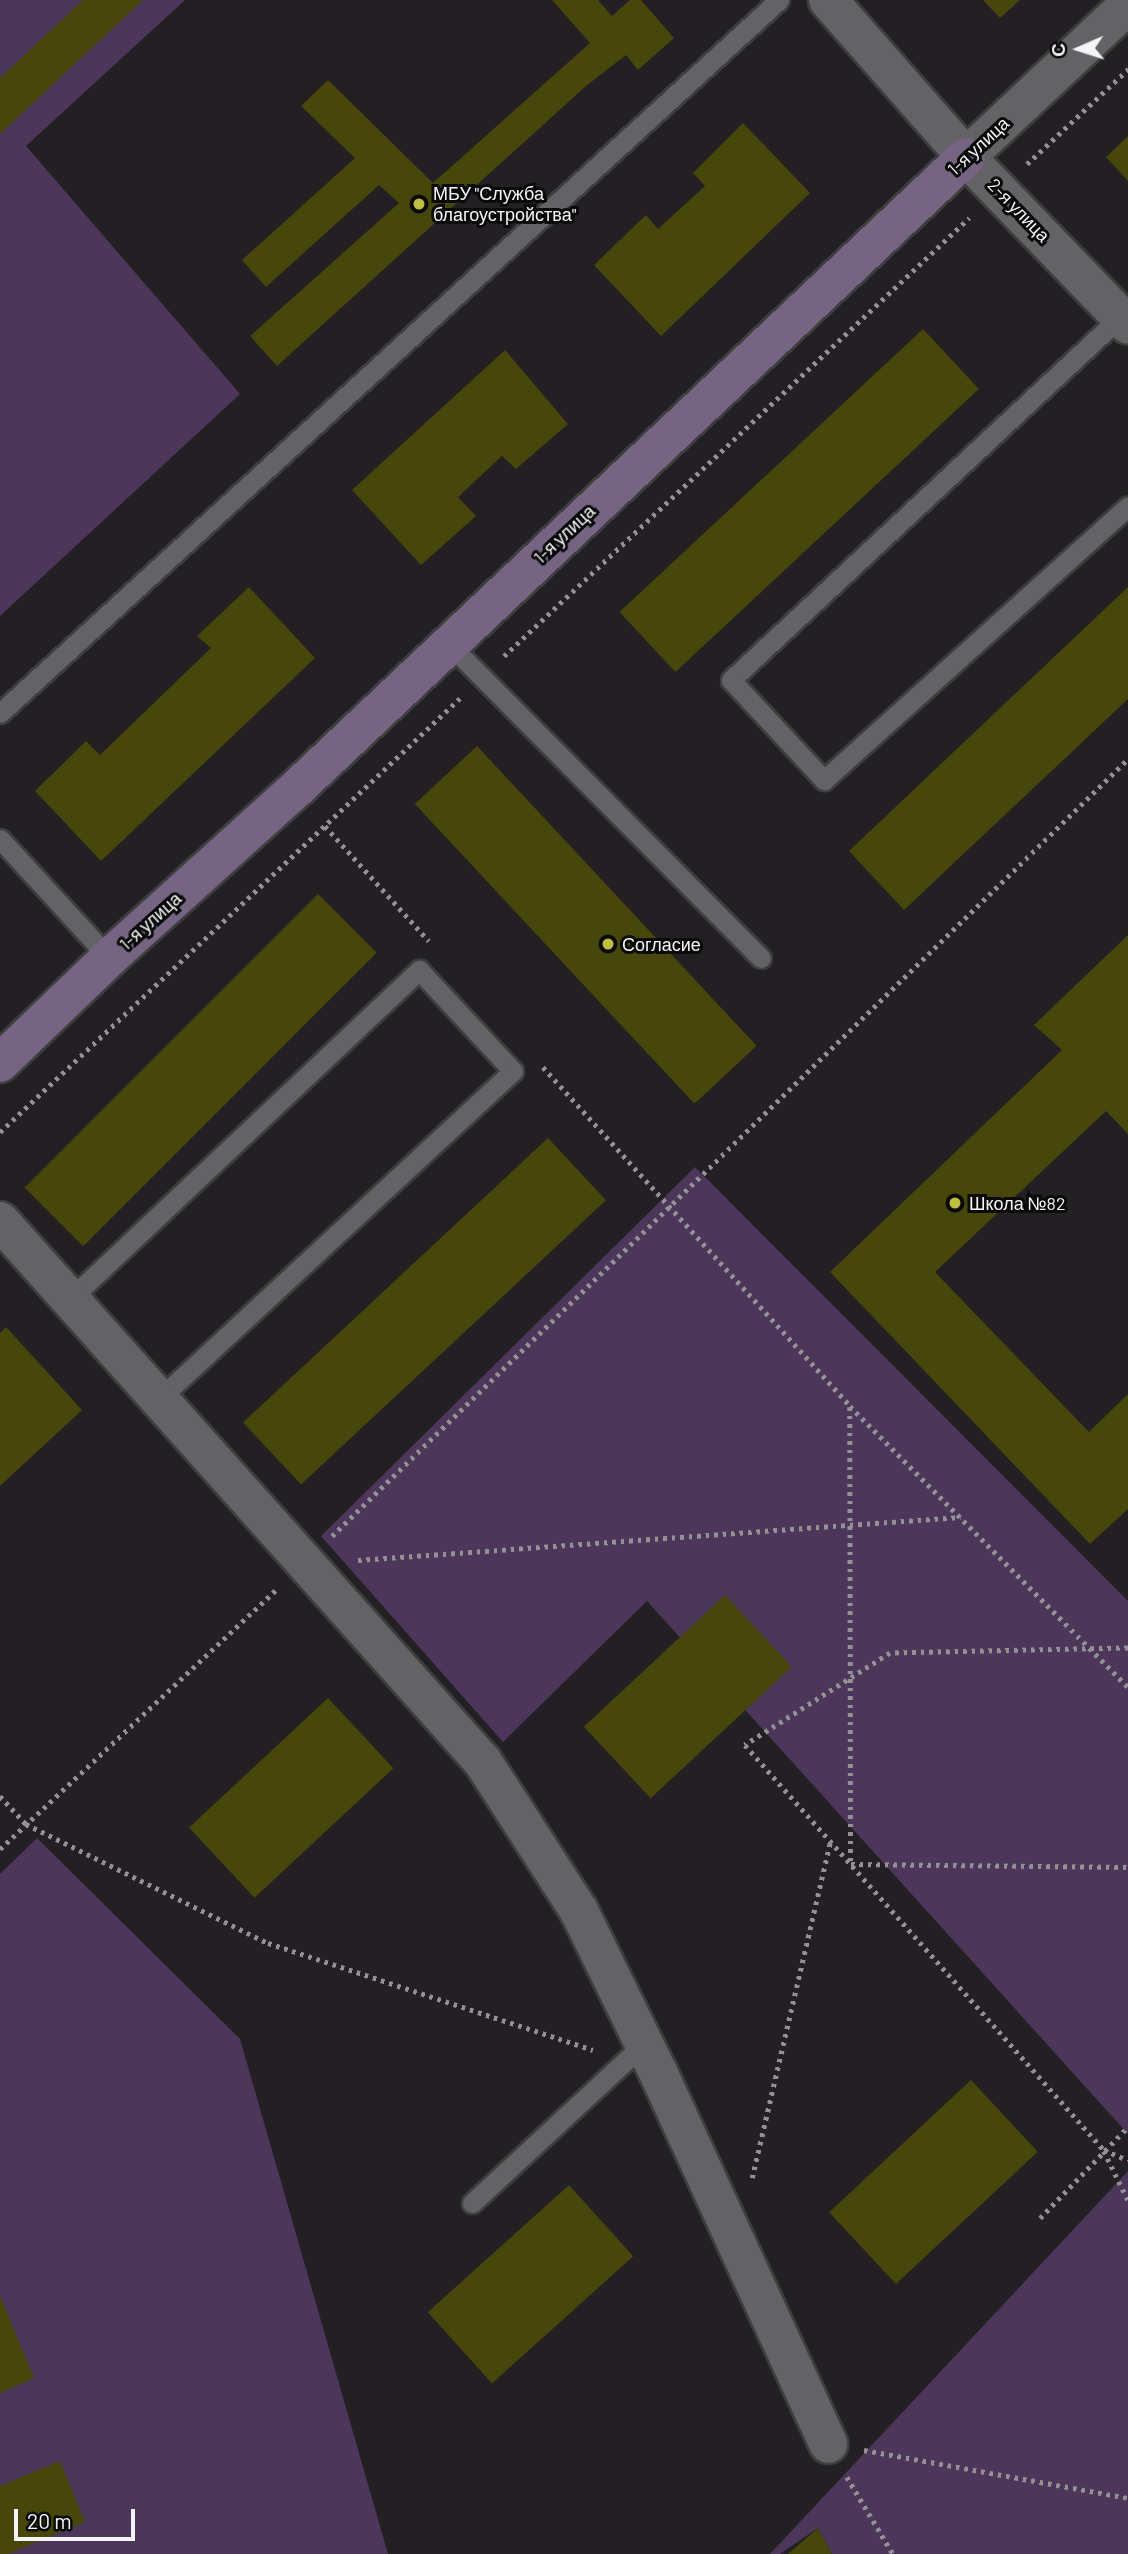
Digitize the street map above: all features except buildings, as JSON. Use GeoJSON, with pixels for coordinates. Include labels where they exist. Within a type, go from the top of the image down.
{"type":"FeatureCollection","features":[{"type":"Feature","properties":{"kind":"street","name":"2-я улица"},"geometry":{"type":"LineString","coordinates":[[828,0],[966,156],[1124,321]]}},
{"type":"Feature","properties":{"kind":"street","name":"1-я улица"},"geometry":{"type":"LineString","coordinates":[[0,1063],[109,958],[293,792],[448,643],[1128,5]]}},
{"type":"Feature","properties":{"kind":"street"},"geometry":{"type":"LineString","coordinates":[[0,1222],[483,1762],[579,1912],[651,2058],[828,2444]]}},
{"type":"Feature","properties":{"kind":"lane"},"geometry":{"type":"LineString","coordinates":[[0,713],[779,0]]}},
{"type":"Feature","properties":{"kind":"lane"},"geometry":{"type":"LineString","coordinates":[[1124,321],[731,680],[824,780],[1128,506]]}},
{"type":"Feature","properties":{"kind":"lane"},"geometry":{"type":"LineString","coordinates":[[448,643],[761,958]]}},
{"type":"Feature","properties":{"kind":"lane"},"geometry":{"type":"LineString","coordinates":[[0,839],[109,958]]}},
{"type":"Feature","properties":{"kind":"lane"},"geometry":{"type":"LineString","coordinates":[[70,1299],[419,970],[513,1071],[159,1399]]}},
{"type":"Feature","properties":{"kind":"lane"},"geometry":{"type":"LineString","coordinates":[[472,2203],[651,2058]]}},
{"type":"Feature","properties":{"kind":"path"},"geometry":{"type":"LineString","coordinates":[[0,1132],[1128,69]]}},
{"type":"Feature","properties":{"kind":"path"},"geometry":{"type":"LineString","coordinates":[[0,1849],[304,1563],[1128,760]]}},
{"type":"Feature","properties":{"kind":"path"},"geometry":{"type":"LineString","coordinates":[[293,792],[437,950]]}},
{"type":"Feature","properties":{"kind":"path"},"geometry":{"type":"LineString","coordinates":[[540,1063],[850,1406],[1128,1687]]}},
{"type":"Feature","properties":{"kind":"path"},"geometry":{"type":"LineString","coordinates":[[850,1406],[851,1864]]}},
{"type":"Feature","properties":{"kind":"path"},"geometry":{"type":"LineString","coordinates":[[304,1563],[961,1517]]}},
{"type":"Feature","properties":{"kind":"path"},"geometry":{"type":"LineString","coordinates":[[1128,1648],[890,1653],[745,1745],[1104,2150],[1128,2200]]}},
{"type":"Feature","properties":{"kind":"path"},"geometry":{"type":"LineString","coordinates":[[0,1796],[26,1824],[268,1943],[651,2058]]}},
{"type":"Feature","properties":{"kind":"path"},"geometry":{"type":"LineString","coordinates":[[737,2242],[831,1842]]}},
{"type":"Feature","properties":{"kind":"path"},"geometry":{"type":"LineString","coordinates":[[851,1864],[1128,1867]]}},
{"type":"Feature","properties":{"kind":"path"},"geometry":{"type":"LineString","coordinates":[[1040,2218],[1128,2127]]}},
{"type":"Feature","properties":{"kind":"path"},"geometry":{"type":"LineString","coordinates":[[1104,2150],[1128,2160]]}},
{"type":"Feature","properties":{"kind":"path"},"geometry":{"type":"LineString","coordinates":[[828,2444],[1128,2498]]}},
{"type":"Feature","properties":{"kind":"path"},"geometry":{"type":"LineString","coordinates":[[828,2444],[893,2554]]}},
{"type":"Feature","properties":{"kind":"shaded area"},"geometry":{"type":"Polygon","coordinates":[[[0,0],[185,0],[26,146],[240,394],[0,616],[0,0]]]}},
{"type":"Feature","properties":{"kind":"shaded area"},"geometry":{"type":"Polygon","coordinates":[[[695,1167],[1128,1601],[1128,2134],[647,1601],[503,1742],[321,1536],[695,1167]]]}},
{"type":"Feature","properties":{"kind":"shaded area"},"geometry":{"type":"Polygon","coordinates":[[[37,1838],[240,2039],[388,2554],[0,2554],[0,1874],[37,1838]]]}},
{"type":"Feature","properties":{"kind":"shaded area"},"geometry":{"type":"Polygon","coordinates":[[[1128,2171],[1128,2554],[832,2554],[818,2528],[780,2554],[770,2554],[1128,2171]]]}},
{"type":"Feature","properties":{"kind":"place","name":"МБУ \"Служба благоустройства\""},"geometry":{"type":"Point","coordinates":[419,204]}},
{"type":"Feature","properties":{"kind":"place","name":"Согласие"},"geometry":{"type":"Point","coordinates":[608,944]}},
{"type":"Feature","properties":{"kind":"place","name":"Школа №82"},"geometry":{"type":"Point","coordinates":[955,1203]}}]}
